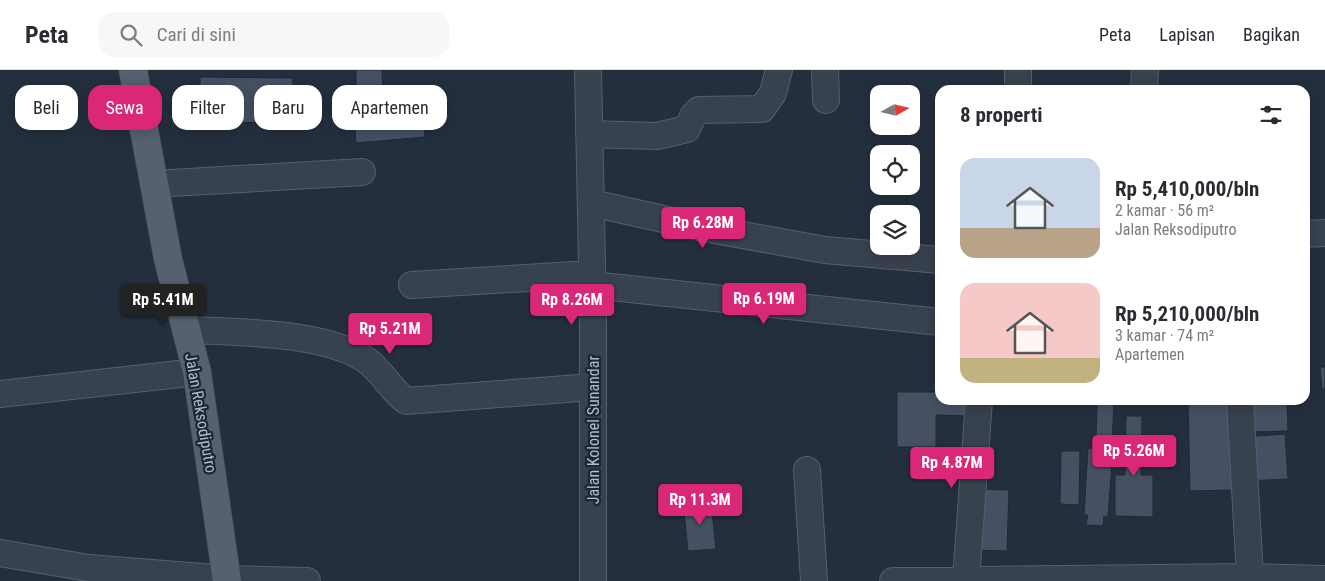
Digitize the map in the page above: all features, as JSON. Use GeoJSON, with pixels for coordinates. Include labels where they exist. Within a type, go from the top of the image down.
{"type":"FeatureCollection","features":[{"type":"Feature","properties":{"kind":"main road","name":"Jalan Reksodiputro"},"geometry":{"type":"LineString","coordinates":[[133,70],[168,258],[197,372],[227,580]]}},
{"type":"Feature","properties":{"kind":"street","name":"Jalan Kolonel Sunandar"},"geometry":{"type":"LineString","coordinates":[[588,70],[592,279],[593,581]]}},
{"type":"Feature","properties":{"kind":"street"},"geometry":{"type":"LineString","coordinates":[[589,134],[657,136],[687,129],[693,116],[699,110],[762,109],[773,93],[779,70]]}},
{"type":"Feature","properties":{"kind":"street"},"geometry":{"type":"LineString","coordinates":[[825,70],[826,100]]}},
{"type":"Feature","properties":{"kind":"street"},"geometry":{"type":"LineString","coordinates":[[1018,70],[1018,85]]}},
{"type":"Feature","properties":{"kind":"street"},"geometry":{"type":"LineString","coordinates":[[1144,85],[1146,70]]}},
{"type":"Feature","properties":{"kind":"street"},"geometry":{"type":"LineString","coordinates":[[154,184],[362,172]]}},
{"type":"Feature","properties":{"kind":"street"},"geometry":{"type":"LineString","coordinates":[[591,203],[704,228],[825,250],[935,260]]}},
{"type":"Feature","properties":{"kind":"street"},"geometry":{"type":"LineString","coordinates":[[1310,234],[1325,233]]}},
{"type":"Feature","properties":{"kind":"street"},"geometry":{"type":"LineString","coordinates":[[412,285],[592,279],[935,321]]}},
{"type":"Feature","properties":{"kind":"street"},"geometry":{"type":"LineString","coordinates":[[186,330],[291,337],[339,348],[356,354],[368,362],[406,401],[593,387]]}},
{"type":"Feature","properties":{"kind":"street"},"geometry":{"type":"LineString","coordinates":[[0,394],[197,372]]}},
{"type":"Feature","properties":{"kind":"street"},"geometry":{"type":"LineString","coordinates":[[966,580],[979,405]]}},
{"type":"Feature","properties":{"kind":"street"},"geometry":{"type":"LineString","coordinates":[[1240,405],[1250,577]]}},
{"type":"Feature","properties":{"kind":"street"},"geometry":{"type":"LineString","coordinates":[[807,470],[814,581]]}},
{"type":"Feature","properties":{"kind":"street"},"geometry":{"type":"LineString","coordinates":[[0,553],[89,568],[227,580],[307,581]]}},
{"type":"Feature","properties":{"kind":"street"},"geometry":{"type":"LineString","coordinates":[[893,581],[1250,577],[1325,579]]}},
{"type":"Feature","properties":{"kind":"building"},"geometry":{"type":"Polygon","coordinates":[[[356,70],[382,70],[383,85],[356,85],[356,70]]]}},
{"type":"Feature","properties":{"kind":"building"},"geometry":{"type":"Polygon","coordinates":[[[200,77],[293,78],[293,85],[254,85],[254,123],[244,122],[244,85],[200,85],[200,77]]]}},
{"type":"Feature","properties":{"kind":"building"},"geometry":{"type":"Polygon","coordinates":[[[355,130],[424,130],[425,137],[356,143],[355,130]]]}},
{"type":"Feature","properties":{"kind":"building"},"geometry":{"type":"Polygon","coordinates":[[[1320,367],[1325,367],[1325,389],[1322,389],[1320,367]]]}},
{"type":"Feature","properties":{"kind":"building"},"geometry":{"type":"Polygon","coordinates":[[[897,392],[935,392],[935,405],[966,405],[965,416],[936,415],[936,447],[897,447],[897,392]]]}},
{"type":"Feature","properties":{"kind":"building"},"geometry":{"type":"Polygon","coordinates":[[[1097,405],[1114,405],[1112,443],[1096,443],[1097,405]]]}},
{"type":"Feature","properties":{"kind":"building"},"geometry":{"type":"Polygon","coordinates":[[[1188,405],[1231,405],[1234,490],[1190,491],[1188,405]]]}},
{"type":"Feature","properties":{"kind":"building"},"geometry":{"type":"Polygon","coordinates":[[[1248,405],[1287,405],[1288,431],[1249,432],[1248,405]]]}},
{"type":"Feature","properties":{"kind":"building"},"geometry":{"type":"Polygon","coordinates":[[[1126,416],[1142,416],[1141,475],[1153,475],[1153,517],[1115,516],[1115,475],[1125,475],[1126,416]]]}},
{"type":"Feature","properties":{"kind":"building"},"geometry":{"type":"Polygon","coordinates":[[[1285,434],[1288,479],[1246,481],[1243,437],[1285,434]]]}},
{"type":"Feature","properties":{"kind":"building"},"geometry":{"type":"Polygon","coordinates":[[[1088,448],[1113,450],[1108,517],[1104,516],[1103,526],[1086,525],[1088,515],[1084,515],[1088,448]]]}},
{"type":"Feature","properties":{"kind":"building"},"geometry":{"type":"Polygon","coordinates":[[[1061,451],[1080,451],[1079,505],[1060,504],[1061,451]]]}},
{"type":"Feature","properties":{"kind":"building"},"geometry":{"type":"Polygon","coordinates":[[[974,489],[1009,490],[1007,551],[973,550],[974,489]]]}},
{"type":"Feature","properties":{"kind":"building"},"geometry":{"type":"Polygon","coordinates":[[[711,500],[716,549],[688,551],[683,502],[711,500]]]}}]}
